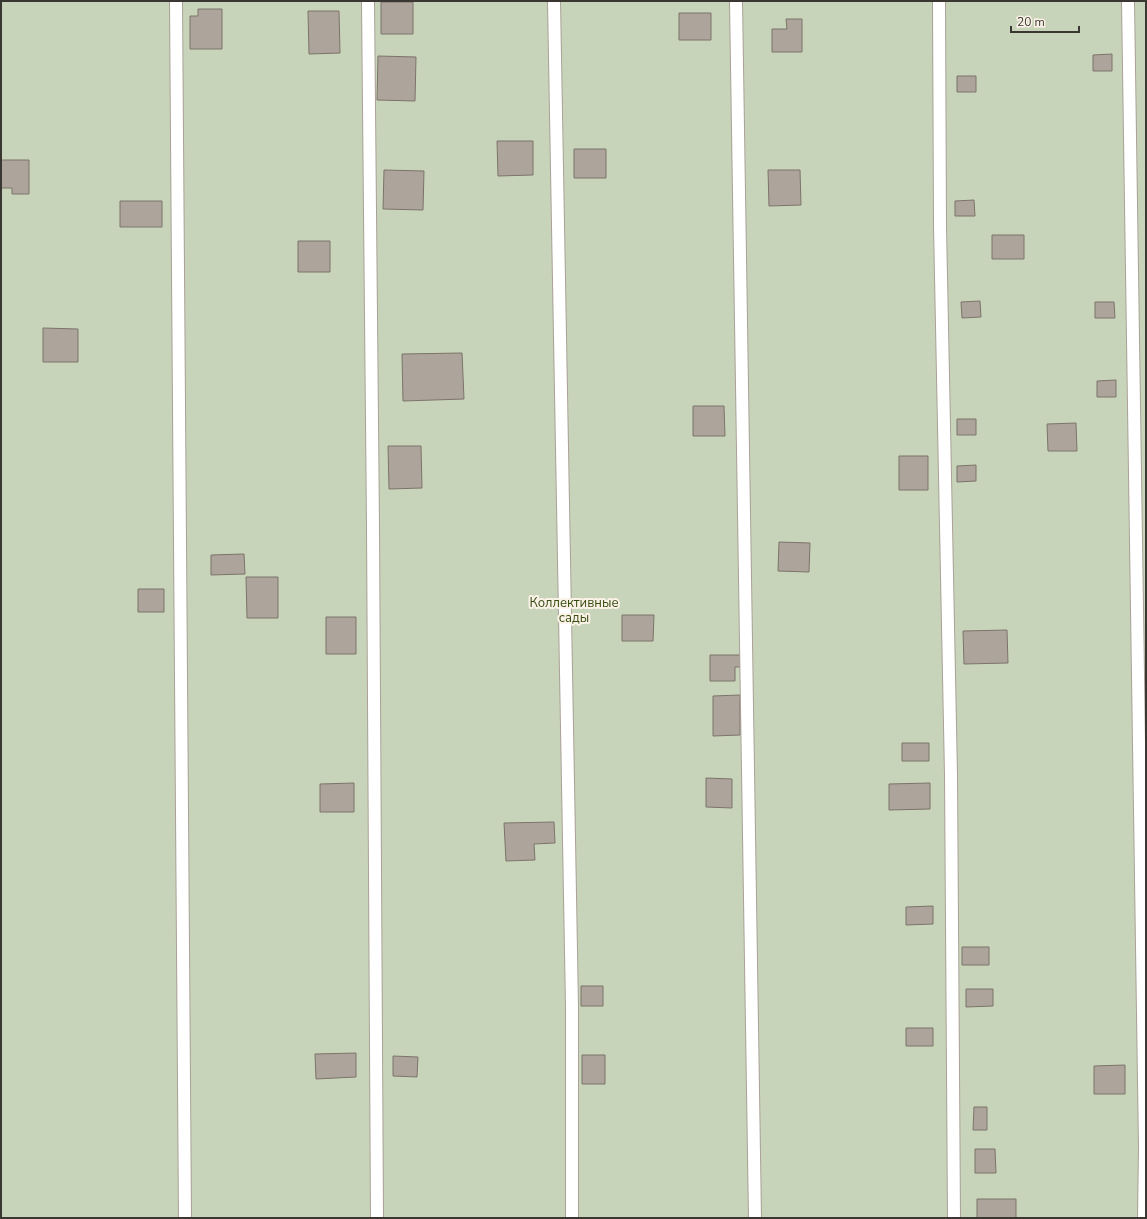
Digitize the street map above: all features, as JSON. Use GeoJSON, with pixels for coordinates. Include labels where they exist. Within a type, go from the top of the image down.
{"type":"FeatureCollection","features":[{"type":"Feature","properties":{"kind":"lane"},"geometry":{"type":"LineString","coordinates":[[176,1],[185,1218]]}},
{"type":"Feature","properties":{"kind":"lane"},"geometry":{"type":"LineString","coordinates":[[368,1],[377,1218]]}},
{"type":"Feature","properties":{"kind":"lane"},"geometry":{"type":"LineString","coordinates":[[554,1],[572,1007],[572,1218]]}},
{"type":"Feature","properties":{"kind":"lane"},"geometry":{"type":"LineString","coordinates":[[736,1],[755,1218]]}},
{"type":"Feature","properties":{"kind":"lane"},"geometry":{"type":"LineString","coordinates":[[940,1],[940,226],[951,783],[954,1218]]}},
{"type":"Feature","properties":{"kind":"lane"},"geometry":{"type":"LineString","coordinates":[[1128,1],[1144,1218]]}},
{"type":"Feature","properties":{"kind":"green space","name":"Коллективные сады"},"geometry":{"type":"Polygon","coordinates":[[[1,1],[1146,1],[1146,1218],[1,1218],[1,1]]]}},
{"type":"Feature","properties":{"kind":"building"},"geometry":{"type":"Polygon","coordinates":[[[381,2],[413,2],[413,34],[381,34],[381,2]]]}},
{"type":"Feature","properties":{"kind":"building"},"geometry":{"type":"Polygon","coordinates":[[[198,9],[222,9],[222,49],[190,49],[190,16],[198,16],[198,9]]]}},
{"type":"Feature","properties":{"kind":"building"},"geometry":{"type":"Polygon","coordinates":[[[308,11],[339,11],[340,53],[309,54],[308,11]]]}},
{"type":"Feature","properties":{"kind":"building"},"geometry":{"type":"Polygon","coordinates":[[[679,13],[711,13],[711,40],[679,40],[679,13]]]}},
{"type":"Feature","properties":{"kind":"building"},"geometry":{"type":"Polygon","coordinates":[[[786,19],[802,19],[802,52],[772,52],[772,29],[787,29],[786,19]]]}},
{"type":"Feature","properties":{"kind":"building"},"geometry":{"type":"Polygon","coordinates":[[[1112,54],[1112,71],[1093,71],[1093,55],[1112,54]]]}},
{"type":"Feature","properties":{"kind":"building"},"geometry":{"type":"Polygon","coordinates":[[[378,56],[416,57],[415,101],[377,100],[378,56]]]}},
{"type":"Feature","properties":{"kind":"building"},"geometry":{"type":"Polygon","coordinates":[[[957,76],[976,76],[976,92],[957,92],[957,76]]]}},
{"type":"Feature","properties":{"kind":"building"},"geometry":{"type":"Polygon","coordinates":[[[497,141],[533,141],[533,175],[498,176],[497,141]]]}},
{"type":"Feature","properties":{"kind":"building"},"geometry":{"type":"Polygon","coordinates":[[[574,149],[606,149],[606,178],[574,178],[574,149]]]}},
{"type":"Feature","properties":{"kind":"building"},"geometry":{"type":"Polygon","coordinates":[[[1,160],[29,160],[29,194],[12,194],[12,188],[1,188],[1,160]]]}},
{"type":"Feature","properties":{"kind":"building"},"geometry":{"type":"Polygon","coordinates":[[[384,170],[424,171],[423,210],[383,209],[384,170]]]}},
{"type":"Feature","properties":{"kind":"building"},"geometry":{"type":"Polygon","coordinates":[[[768,170],[800,170],[801,205],[769,206],[768,170]]]}},
{"type":"Feature","properties":{"kind":"building"},"geometry":{"type":"Polygon","coordinates":[[[974,200],[975,216],[955,216],[955,201],[974,200]]]}},
{"type":"Feature","properties":{"kind":"building"},"geometry":{"type":"Polygon","coordinates":[[[120,201],[162,201],[162,227],[120,227],[120,201]]]}},
{"type":"Feature","properties":{"kind":"building"},"geometry":{"type":"Polygon","coordinates":[[[992,235],[1024,235],[1024,259],[992,259],[992,235]]]}},
{"type":"Feature","properties":{"kind":"building"},"geometry":{"type":"Polygon","coordinates":[[[298,241],[330,241],[330,272],[298,272],[298,241]]]}},
{"type":"Feature","properties":{"kind":"building"},"geometry":{"type":"Polygon","coordinates":[[[980,301],[981,317],[962,318],[961,302],[980,301]]]}},
{"type":"Feature","properties":{"kind":"building"},"geometry":{"type":"Polygon","coordinates":[[[1095,302],[1114,302],[1115,318],[1095,318],[1095,302]]]}},
{"type":"Feature","properties":{"kind":"building"},"geometry":{"type":"Polygon","coordinates":[[[43,328],[78,329],[78,362],[43,362],[43,328]]]}},
{"type":"Feature","properties":{"kind":"building"},"geometry":{"type":"Polygon","coordinates":[[[462,353],[464,399],[403,401],[402,354],[462,353]]]}},
{"type":"Feature","properties":{"kind":"building"},"geometry":{"type":"Polygon","coordinates":[[[1116,380],[1116,397],[1097,397],[1097,381],[1116,380]]]}},
{"type":"Feature","properties":{"kind":"building"},"geometry":{"type":"Polygon","coordinates":[[[693,406],[724,406],[725,436],[693,436],[693,406]]]}},
{"type":"Feature","properties":{"kind":"building"},"geometry":{"type":"Polygon","coordinates":[[[957,419],[976,419],[976,435],[957,435],[957,419]]]}},
{"type":"Feature","properties":{"kind":"building"},"geometry":{"type":"Polygon","coordinates":[[[1076,423],[1077,451],[1048,451],[1047,424],[1076,423]]]}},
{"type":"Feature","properties":{"kind":"building"},"geometry":{"type":"Polygon","coordinates":[[[388,446],[421,446],[422,488],[389,489],[388,446]]]}},
{"type":"Feature","properties":{"kind":"building"},"geometry":{"type":"Polygon","coordinates":[[[899,456],[928,456],[928,490],[899,490],[899,456]]]}},
{"type":"Feature","properties":{"kind":"building"},"geometry":{"type":"Polygon","coordinates":[[[976,465],[976,481],[957,482],[957,466],[976,465]]]}},
{"type":"Feature","properties":{"kind":"building"},"geometry":{"type":"Polygon","coordinates":[[[779,542],[810,543],[809,572],[778,571],[779,542]]]}},
{"type":"Feature","properties":{"kind":"building"},"geometry":{"type":"Polygon","coordinates":[[[244,554],[245,574],[211,575],[211,555],[244,554]]]}},
{"type":"Feature","properties":{"kind":"building"},"geometry":{"type":"Polygon","coordinates":[[[246,577],[278,577],[278,618],[247,618],[246,577]]]}},
{"type":"Feature","properties":{"kind":"building"},"geometry":{"type":"Polygon","coordinates":[[[138,589],[164,589],[164,612],[138,612],[138,589]]]}},
{"type":"Feature","properties":{"kind":"building"},"geometry":{"type":"Polygon","coordinates":[[[622,615],[654,615],[653,641],[622,641],[622,615]]]}},
{"type":"Feature","properties":{"kind":"building"},"geometry":{"type":"Polygon","coordinates":[[[326,617],[356,617],[356,654],[326,654],[326,617]]]}},
{"type":"Feature","properties":{"kind":"building"},"geometry":{"type":"Polygon","coordinates":[[[1007,630],[1008,663],[964,664],[963,631],[1007,630]]]}},
{"type":"Feature","properties":{"kind":"building"},"geometry":{"type":"Polygon","coordinates":[[[710,655],[742,655],[742,667],[735,667],[735,681],[710,681],[710,655]]]}},
{"type":"Feature","properties":{"kind":"building"},"geometry":{"type":"Polygon","coordinates":[[[740,695],[740,735],[713,736],[713,696],[740,695]]]}},
{"type":"Feature","properties":{"kind":"building"},"geometry":{"type":"Polygon","coordinates":[[[902,743],[929,743],[929,761],[902,761],[902,743]]]}},
{"type":"Feature","properties":{"kind":"building"},"geometry":{"type":"Polygon","coordinates":[[[706,778],[732,779],[732,808],[706,807],[706,778]]]}},
{"type":"Feature","properties":{"kind":"building"},"geometry":{"type":"Polygon","coordinates":[[[354,783],[354,812],[320,812],[320,784],[354,783]]]}},
{"type":"Feature","properties":{"kind":"building"},"geometry":{"type":"Polygon","coordinates":[[[930,783],[930,809],[889,810],[889,784],[930,783]]]}},
{"type":"Feature","properties":{"kind":"building"},"geometry":{"type":"Polygon","coordinates":[[[554,822],[555,843],[534,844],[535,860],[506,861],[504,823],[554,822]]]}},
{"type":"Feature","properties":{"kind":"building"},"geometry":{"type":"Polygon","coordinates":[[[933,906],[933,924],[906,925],[906,907],[933,906]]]}},
{"type":"Feature","properties":{"kind":"building"},"geometry":{"type":"Polygon","coordinates":[[[962,947],[989,947],[989,965],[962,965],[962,947]]]}},
{"type":"Feature","properties":{"kind":"building"},"geometry":{"type":"Polygon","coordinates":[[[581,986],[603,986],[603,1006],[581,1006],[581,986]]]}},
{"type":"Feature","properties":{"kind":"building"},"geometry":{"type":"Polygon","coordinates":[[[966,989],[993,989],[993,1006],[966,1007],[966,989]]]}},
{"type":"Feature","properties":{"kind":"building"},"geometry":{"type":"Polygon","coordinates":[[[906,1028],[933,1028],[933,1046],[906,1046],[906,1028]]]}},
{"type":"Feature","properties":{"kind":"building"},"geometry":{"type":"Polygon","coordinates":[[[356,1053],[356,1077],[316,1079],[315,1054],[356,1053]]]}},
{"type":"Feature","properties":{"kind":"building"},"geometry":{"type":"Polygon","coordinates":[[[582,1055],[605,1055],[605,1084],[582,1084],[582,1055]]]}},
{"type":"Feature","properties":{"kind":"building"},"geometry":{"type":"Polygon","coordinates":[[[393,1056],[418,1057],[417,1077],[393,1076],[393,1056]]]}},
{"type":"Feature","properties":{"kind":"building"},"geometry":{"type":"Polygon","coordinates":[[[1125,1065],[1125,1094],[1094,1094],[1094,1066],[1125,1065]]]}},
{"type":"Feature","properties":{"kind":"building"},"geometry":{"type":"Polygon","coordinates":[[[974,1107],[987,1107],[987,1130],[973,1130],[974,1107]]]}},
{"type":"Feature","properties":{"kind":"building"},"geometry":{"type":"Polygon","coordinates":[[[975,1149],[995,1149],[996,1173],[975,1173],[975,1149]]]}},
{"type":"Feature","properties":{"kind":"building"},"geometry":{"type":"Polygon","coordinates":[[[977,1199],[1016,1199],[1016,1218],[977,1218],[977,1199]]]}}]}
